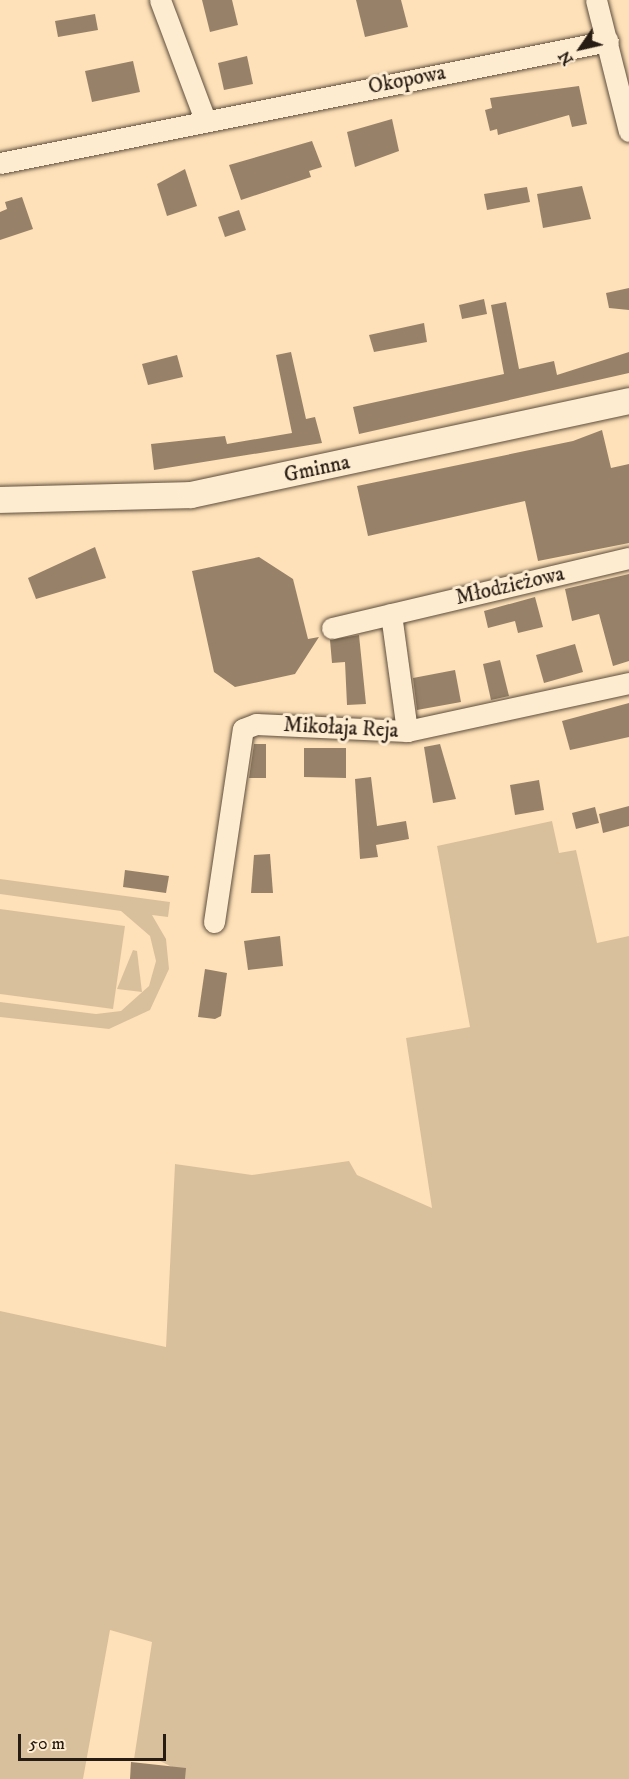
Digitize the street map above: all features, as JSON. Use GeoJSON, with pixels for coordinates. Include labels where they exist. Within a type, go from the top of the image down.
{"type":"FeatureCollection","features":[{"type":"Feature","properties":{"kind":"street"},"geometry":{"type":"LineString","coordinates":[[160,0],[205,120]]}},
{"type":"Feature","properties":{"kind":"street"},"geometry":{"type":"LineString","coordinates":[[596,0],[629,131]]}},
{"type":"Feature","properties":{"kind":"street","name":"Okopowa"},"geometry":{"type":"LineString","coordinates":[[0,163],[205,120],[608,41]]}},
{"type":"Feature","properties":{"kind":"street","name":"Gminna"},"geometry":{"type":"LineString","coordinates":[[0,500],[191,495],[629,401]]}},
{"type":"Feature","properties":{"kind":"street","name":"Młodzieżowa"},"geometry":{"type":"LineString","coordinates":[[332,628],[629,558]]}},
{"type":"Feature","properties":{"kind":"street"},"geometry":{"type":"LineString","coordinates":[[391,614],[407,731]]}},
{"type":"Feature","properties":{"kind":"street","name":"Mikołaja Reja"},"geometry":{"type":"LineString","coordinates":[[214,922],[243,729],[256,724],[407,731],[629,683]]}},
{"type":"Feature","properties":{"kind":"shaded area"},"geometry":{"type":"Polygon","coordinates":[[[552,821],[559,853],[576,850],[597,943],[629,936],[629,1779],[181,1779],[176,1769],[160,1761],[134,1759],[152,1642],[110,1630],[83,1779],[0,1779],[0,1311],[166,1347],[175,1164],[252,1175],[349,1161],[357,1175],[432,1208],[406,1038],[470,1027],[437,846],[552,821]]]}},
{"type":"Feature","properties":{"kind":"shaded area"},"geometry":{"type":"Polygon","coordinates":[[[0,879],[170,902],[168,917],[152,915],[166,939],[169,969],[150,1010],[109,1029],[0,1017],[0,1002],[96,1014],[121,1011],[149,986],[156,961],[150,936],[121,911],[0,894],[0,879]]]}},
{"type":"Feature","properties":{"kind":"shaded area"},"geometry":{"type":"Polygon","coordinates":[[[0,909],[125,926],[113,1009],[0,994],[0,909]]]}},
{"type":"Feature","properties":{"kind":"shaded area"},"geometry":{"type":"Polygon","coordinates":[[[133,950],[137,951],[142,992],[117,989],[133,950]]]}},
{"type":"Feature","properties":{"kind":"building"},"geometry":{"type":"Polygon","coordinates":[[[202,0],[232,0],[238,25],[210,32],[202,0]]]}},
{"type":"Feature","properties":{"kind":"building"},"geometry":{"type":"Polygon","coordinates":[[[356,0],[401,0],[408,27],[365,37],[356,0]]]}},
{"type":"Feature","properties":{"kind":"building"},"geometry":{"type":"Polygon","coordinates":[[[95,14],[98,30],[58,37],[55,21],[95,14]]]}},
{"type":"Feature","properties":{"kind":"building"},"geometry":{"type":"Polygon","coordinates":[[[247,56],[253,84],[224,90],[218,63],[247,56]]]}},
{"type":"Feature","properties":{"kind":"building"},"geometry":{"type":"Polygon","coordinates":[[[133,61],[140,92],[92,102],[85,71],[133,61]]]}},
{"type":"Feature","properties":{"kind":"building"},"geometry":{"type":"Polygon","coordinates":[[[579,86],[587,124],[572,127],[569,115],[498,135],[497,129],[490,131],[485,110],[492,108],[490,98],[579,86]]]}},
{"type":"Feature","properties":{"kind":"building"},"geometry":{"type":"Polygon","coordinates":[[[392,119],[399,151],[355,167],[347,132],[392,119]]]}},
{"type":"Feature","properties":{"kind":"building"},"geometry":{"type":"Polygon","coordinates":[[[312,141],[322,167],[309,171],[311,177],[241,200],[229,165],[312,141]]]}},
{"type":"Feature","properties":{"kind":"building"},"geometry":{"type":"Polygon","coordinates":[[[185,169],[197,206],[167,216],[157,184],[185,169]]]}},
{"type":"Feature","properties":{"kind":"building"},"geometry":{"type":"Polygon","coordinates":[[[582,186],[591,219],[543,228],[537,194],[582,186]]]}},
{"type":"Feature","properties":{"kind":"building"},"geometry":{"type":"Polygon","coordinates":[[[527,187],[530,202],[487,210],[484,194],[527,187]]]}},
{"type":"Feature","properties":{"kind":"building"},"geometry":{"type":"Polygon","coordinates":[[[22,197],[33,229],[0,240],[0,212],[7,209],[5,202],[22,197]]]}},
{"type":"Feature","properties":{"kind":"building"},"geometry":{"type":"Polygon","coordinates":[[[239,210],[246,230],[225,237],[218,217],[239,210]]]}},
{"type":"Feature","properties":{"kind":"building"},"geometry":{"type":"Polygon","coordinates":[[[629,288],[629,310],[609,308],[606,293],[629,288]]]}},
{"type":"Feature","properties":{"kind":"building"},"geometry":{"type":"Polygon","coordinates":[[[484,299],[487,314],[462,319],[459,305],[484,299]]]}},
{"type":"Feature","properties":{"kind":"building"},"geometry":{"type":"Polygon","coordinates":[[[506,302],[519,369],[554,361],[557,375],[629,352],[629,373],[359,434],[353,407],[504,374],[491,305],[506,302]]]}},
{"type":"Feature","properties":{"kind":"building"},"geometry":{"type":"Polygon","coordinates":[[[424,323],[427,342],[374,352],[369,335],[424,323]]]}},
{"type":"Feature","properties":{"kind":"building"},"geometry":{"type":"Polygon","coordinates":[[[291,352],[306,419],[315,417],[322,443],[154,470],[151,444],[225,436],[227,444],[292,433],[276,355],[291,352]]]}},
{"type":"Feature","properties":{"kind":"building"},"geometry":{"type":"Polygon","coordinates":[[[177,355],[183,377],[148,385],[142,364],[177,355]]]}},
{"type":"Feature","properties":{"kind":"building"},"geometry":{"type":"Polygon","coordinates":[[[602,430],[611,468],[629,464],[629,543],[538,561],[525,501],[368,536],[357,486],[573,441],[602,430]]]}},
{"type":"Feature","properties":{"kind":"building"},"geometry":{"type":"Polygon","coordinates":[[[95,547],[106,578],[36,599],[28,578],[95,547]]]}},
{"type":"Feature","properties":{"kind":"building"},"geometry":{"type":"Polygon","coordinates":[[[259,557],[293,579],[308,639],[319,637],[295,674],[235,687],[214,672],[192,571],[259,557]]]}},
{"type":"Feature","properties":{"kind":"building"},"geometry":{"type":"Polygon","coordinates":[[[629,574],[629,661],[613,666],[599,614],[572,621],[565,589],[629,574]]]}},
{"type":"Feature","properties":{"kind":"building"},"geometry":{"type":"Polygon","coordinates":[[[535,597],[543,627],[518,633],[515,621],[488,628],[484,611],[535,597]]]}},
{"type":"Feature","properties":{"kind":"building"},"geometry":{"type":"Polygon","coordinates":[[[359,635],[366,704],[347,705],[345,662],[332,663],[330,640],[359,635]]]}},
{"type":"Feature","properties":{"kind":"building"},"geometry":{"type":"Polygon","coordinates":[[[575,644],[583,672],[544,683],[536,655],[575,644]]]}},
{"type":"Feature","properties":{"kind":"building"},"geometry":{"type":"Polygon","coordinates":[[[500,660],[509,696],[491,700],[483,664],[500,660]]]}},
{"type":"Feature","properties":{"kind":"building"},"geometry":{"type":"Polygon","coordinates":[[[455,670],[461,702],[417,710],[413,678],[455,670]]]}},
{"type":"Feature","properties":{"kind":"building"},"geometry":{"type":"Polygon","coordinates":[[[629,703],[629,737],[570,750],[562,721],[629,703]]]}},
{"type":"Feature","properties":{"kind":"building"},"geometry":{"type":"Polygon","coordinates":[[[254,744],[266,744],[266,778],[249,778],[254,744]]]}},
{"type":"Feature","properties":{"kind":"building"},"geometry":{"type":"Polygon","coordinates":[[[440,744],[456,799],[433,803],[424,747],[440,744]]]}},
{"type":"Feature","properties":{"kind":"building"},"geometry":{"type":"Polygon","coordinates":[[[304,748],[346,748],[346,778],[304,777],[304,748]]]}},
{"type":"Feature","properties":{"kind":"building"},"geometry":{"type":"Polygon","coordinates":[[[371,777],[377,826],[406,821],[409,839],[376,845],[378,857],[360,859],[355,779],[371,777]]]}},
{"type":"Feature","properties":{"kind":"building"},"geometry":{"type":"Polygon","coordinates":[[[539,780],[544,810],[515,815],[510,785],[539,780]]]}},
{"type":"Feature","properties":{"kind":"building"},"geometry":{"type":"Polygon","coordinates":[[[629,806],[629,826],[603,833],[599,814],[629,806]]]}},
{"type":"Feature","properties":{"kind":"building"},"geometry":{"type":"Polygon","coordinates":[[[595,807],[599,823],[576,829],[572,813],[595,807]]]}},
{"type":"Feature","properties":{"kind":"building"},"geometry":{"type":"Polygon","coordinates":[[[270,854],[273,893],[251,893],[254,855],[270,854]]]}},
{"type":"Feature","properties":{"kind":"building"},"geometry":{"type":"Polygon","coordinates":[[[125,870],[169,876],[166,893],[123,887],[125,870]]]}},
{"type":"Feature","properties":{"kind":"building"},"geometry":{"type":"Polygon","coordinates":[[[280,936],[283,966],[248,970],[244,941],[280,936]]]}},
{"type":"Feature","properties":{"kind":"building"},"geometry":{"type":"Polygon","coordinates":[[[205,969],[227,973],[221,1016],[215,1019],[198,1017],[205,969]]]}},
{"type":"Feature","properties":{"kind":"building"},"geometry":{"type":"Polygon","coordinates":[[[131,1762],[186,1768],[185,1779],[130,1779],[131,1762]]]}}]}
